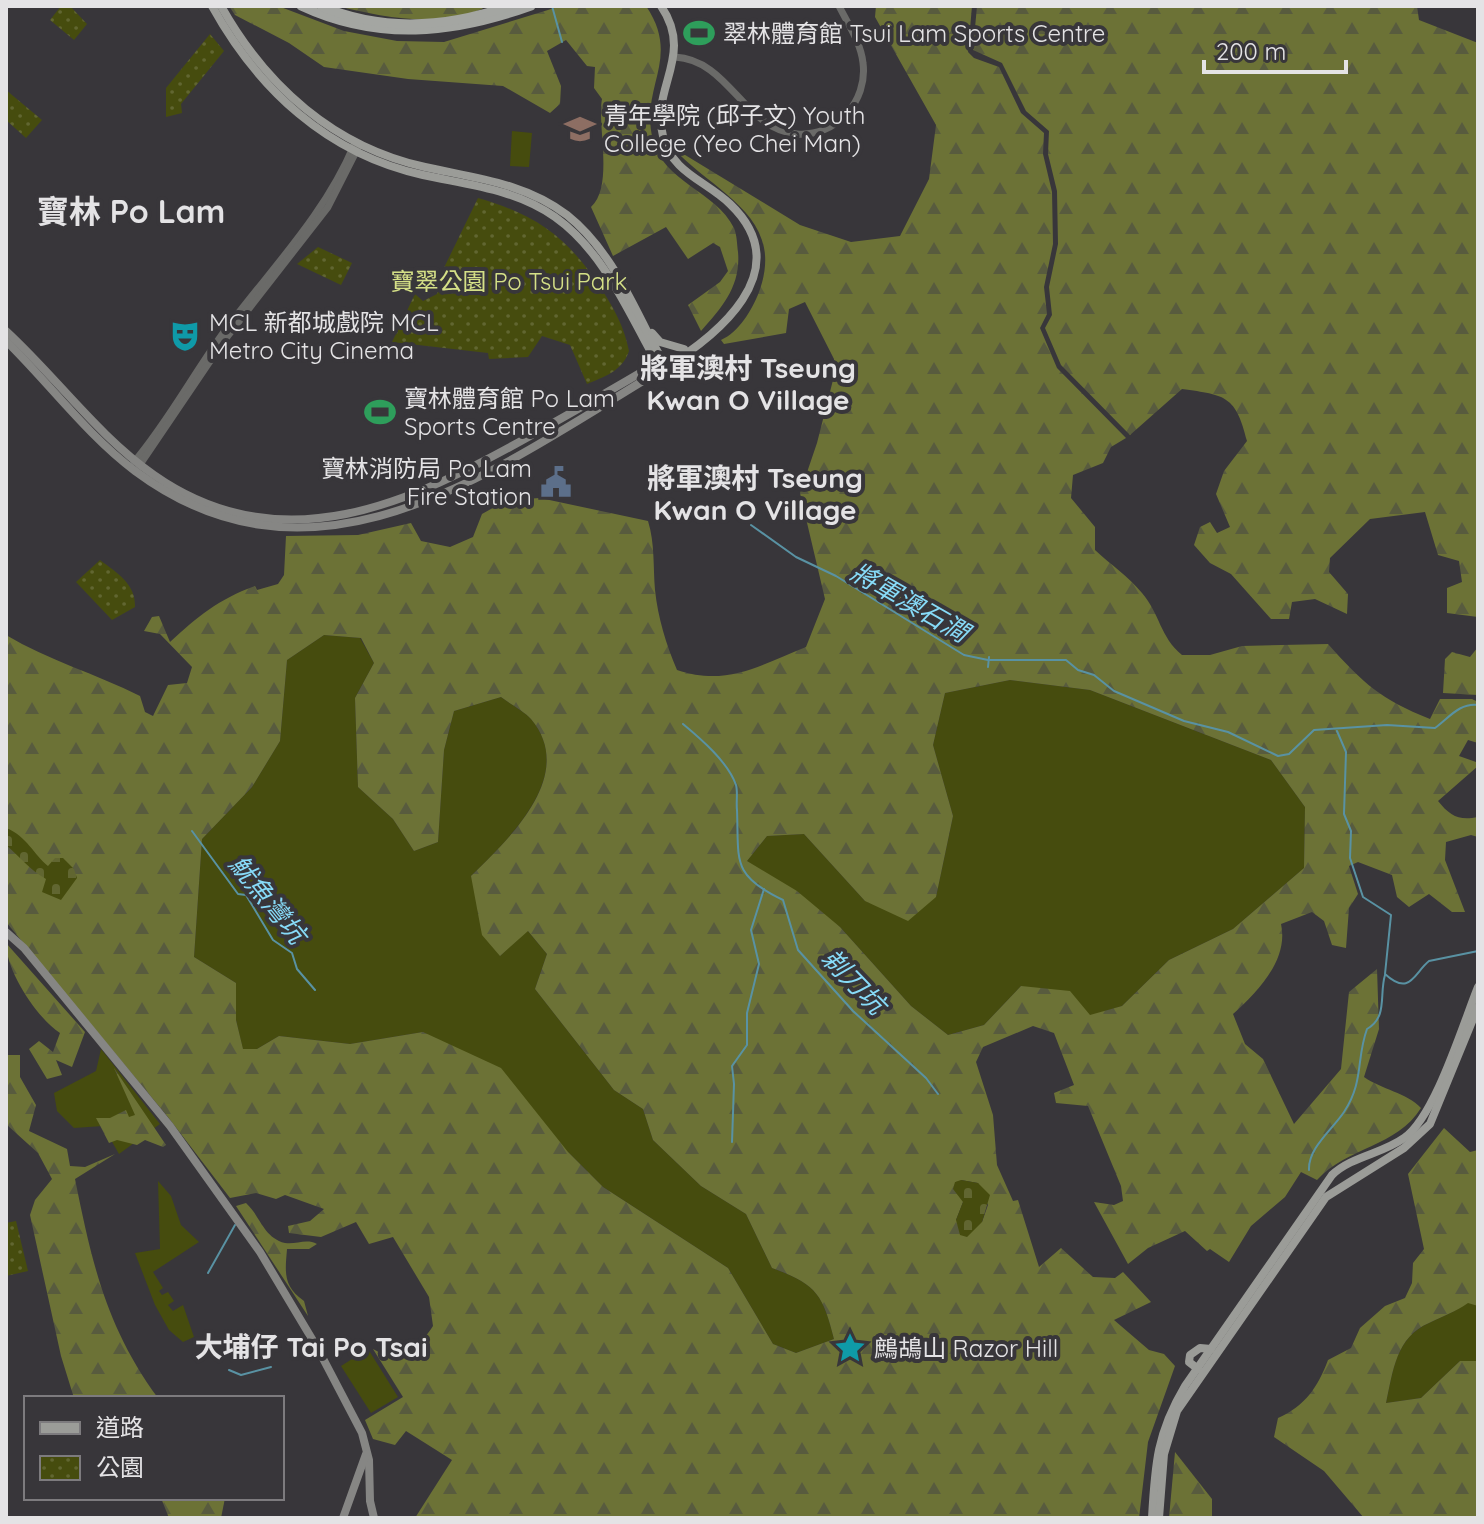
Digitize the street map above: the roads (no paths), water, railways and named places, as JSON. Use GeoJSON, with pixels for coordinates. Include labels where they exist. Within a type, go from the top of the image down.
{"type":"FeatureCollection","features":[{"type":"Feature","properties":{"kind":"highway"},"geometry":{"type":"LineString","coordinates":[[301,6],[346,23],[390,31],[442,30],[531,6]]}},
{"type":"Feature","properties":{"kind":"highway"},"geometry":{"type":"LineString","coordinates":[[321,6],[360,19],[403,24],[491,16],[509,6]]}},
{"type":"Feature","properties":{"kind":"main road"},"geometry":{"type":"LineString","coordinates":[[212,6],[244,58],[270,89],[311,125],[416,173],[503,192],[554,216],[577,235],[602,266],[662,365]]}},
{"type":"Feature","properties":{"kind":"main road"},"geometry":{"type":"LineString","coordinates":[[221,6],[245,46],[277,85],[356,147],[414,164],[503,183],[549,203],[571,219],[598,247],[646,326],[662,365]]}},
{"type":"Feature","properties":{"kind":"main road"},"geometry":{"type":"LineString","coordinates":[[6,341],[135,466],[191,497],[251,514],[318,518],[351,515],[405,499],[461,474],[696,345],[728,322],[741,305],[753,276],[754,256],[741,216],[725,199],[679,166],[664,141],[661,110],[675,57],[674,35],[661,6]]}},
{"type":"Feature","properties":{"kind":"main road"},"geometry":{"type":"LineString","coordinates":[[646,326],[660,342],[684,349]]}},
{"type":"Feature","properties":{"kind":"main road"},"geometry":{"type":"LineString","coordinates":[[6,331],[135,466]]}},
{"type":"Feature","properties":{"kind":"main road"},"geometry":{"type":"LineString","coordinates":[[662,365],[684,349],[696,345]]}},
{"type":"Feature","properties":{"kind":"main road"},"geometry":{"type":"LineString","coordinates":[[6,932],[32,958],[163,1118],[235,1213],[351,1408],[369,1460],[373,1515]]}},
{"type":"Feature","properties":{"kind":"main road"},"geometry":{"type":"LineString","coordinates":[[1152,1518],[1156,1452],[1172,1408],[1332,1175],[1347,1164],[1398,1142],[1419,1125],[1478,987]]}},
{"type":"Feature","properties":{"kind":"main road"},"geometry":{"type":"LineString","coordinates":[[1159,1518],[1168,1432],[1210,1362],[1318,1207],[1347,1181],[1404,1148],[1430,1124],[1478,1007]]}},
{"type":"Feature","properties":{"kind":"main road"},"geometry":{"type":"LineString","coordinates":[[1332,1175],[1344,1174],[1347,1181]]}},
{"type":"Feature","properties":{"kind":"main road"},"geometry":{"type":"LineString","coordinates":[[1198,1369],[1189,1362],[1190,1355],[1200,1348],[1211,1349]]}},
{"type":"Feature","properties":{"kind":"main road"},"geometry":{"type":"LineString","coordinates":[[1198,1369],[1210,1362]]}},
{"type":"Feature","properties":{"kind":"main road"},"geometry":{"type":"LineString","coordinates":[[343,1513],[366,1453]]}},
{"type":"Feature","properties":{"kind":"main road"},"geometry":{"type":"LineString","coordinates":[[343,1513],[358,1500],[373,1515]]}},
{"type":"Feature","properties":{"kind":"street"},"geometry":{"type":"LineString","coordinates":[[675,57],[699,62],[724,79],[765,122],[791,134],[812,134],[832,127],[858,98],[863,62],[839,6]]}},
{"type":"Feature","properties":{"kind":"street"},"geometry":{"type":"LineString","coordinates":[[135,466],[223,342],[328,207],[356,147]]}},
{"type":"Feature","properties":{"kind":"waterway"},"geometry":{"type":"LineString","coordinates":[[552,6],[562,42]]}},
{"type":"Feature","properties":{"kind":"waterway","name":"將軍澳石澗"},"geometry":{"type":"LineString","coordinates":[[751,525],[796,557],[836,576],[964,655],[988,660],[1066,660],[1078,670],[1094,675],[1114,691],[1184,721],[1228,732],[1278,756],[1289,754],[1314,730],[1387,725],[1435,728],[1460,708],[1478,705]]}},
{"type":"Feature","properties":{"kind":"waterway","name":"將軍澳石澗"},"geometry":{"type":"LineString","coordinates":[[988,667],[989,657]]}},
{"type":"Feature","properties":{"kind":"waterway","name":"剃刀坑"},"geometry":{"type":"LineString","coordinates":[[683,724],[713,752],[732,776],[737,788],[741,865],[754,883],[783,900],[798,950],[853,1011],[926,1078],[938,1094]]}},
{"type":"Feature","properties":{"kind":"waterway"},"geometry":{"type":"LineString","coordinates":[[1337,731],[1346,752],[1344,814],[1351,831],[1350,858],[1363,897],[1391,915],[1385,974],[1393,981],[1406,983],[1429,961],[1478,951]]}},
{"type":"Feature","properties":{"kind":"waterway","name":"魷魚灣坑"},"geometry":{"type":"LineString","coordinates":[[192,831],[238,894],[246,895],[273,940],[292,953],[297,969],[315,990]]}},
{"type":"Feature","properties":{"kind":"waterway"},"geometry":{"type":"LineString","coordinates":[[732,1142],[732,1066],[747,1045],[747,1013],[759,964],[751,930],[764,889]]}},
{"type":"Feature","properties":{"kind":"waterway"},"geometry":{"type":"LineString","coordinates":[[1309,1170],[1312,1154],[1344,1112],[1354,1091],[1367,1029],[1374,1024],[1380,1012],[1385,975]]}},
{"type":"Feature","properties":{"kind":"waterway"},"geometry":{"type":"LineString","coordinates":[[208,1273],[235,1225]]}},
{"type":"Feature","properties":{"kind":"waterway"},"geometry":{"type":"LineString","coordinates":[[229,1370],[241,1375],[271,1367]]}},
{"type":"Feature","properties":{"kind":"place","name":"翠林體育館 Tsui Lam Sports Centre"},"geometry":{"type":"Point","coordinates":[699,33]}},
{"type":"Feature","properties":{"kind":"place","name":"青年學院 (邱子文) Youth College (Yeo Chei Man)"},"geometry":{"type":"Point","coordinates":[580,129]}},
{"type":"Feature","properties":{"kind":"place","name":"MCL 新都城戲院 MCL Metro City Cinema"},"geometry":{"type":"Point","coordinates":[185,336]}},
{"type":"Feature","properties":{"kind":"place","name":"寶林體育館 Po Lam Sports Centre"},"geometry":{"type":"Point","coordinates":[380,412]}},
{"type":"Feature","properties":{"kind":"place","name":"寶林消防局 Po Lam Fire Station"},"geometry":{"type":"Point","coordinates":[556,482]}},
{"type":"Feature","properties":{"kind":"place","name":"鷓鴣山 Razor Hill"},"geometry":{"type":"Point","coordinates":[850,1348]}},
{"type":"Feature","properties":{"kind":"district","name":"寶林 Po Lam"},"geometry":{"type":"Point","coordinates":[131,211]}},
{"type":"Feature","properties":{"kind":"district","name":"將軍澳村 Tseung Kwan O Village"},"geometry":{"type":"Point","coordinates":[748,383]}},
{"type":"Feature","properties":{"kind":"district","name":"將軍澳村 Tseung Kwan O Village"},"geometry":{"type":"Point","coordinates":[755,493]}},
{"type":"Feature","properties":{"kind":"district","name":"大埔仔 Tai Po Tsai"},"geometry":{"type":"Point","coordinates":[311,1346]}},
{"type":"Feature","properties":{"kind":"park label","name":"寶翠公園 Po Tsui Park"},"geometry":{"type":"Point","coordinates":[509,281]}}]}
